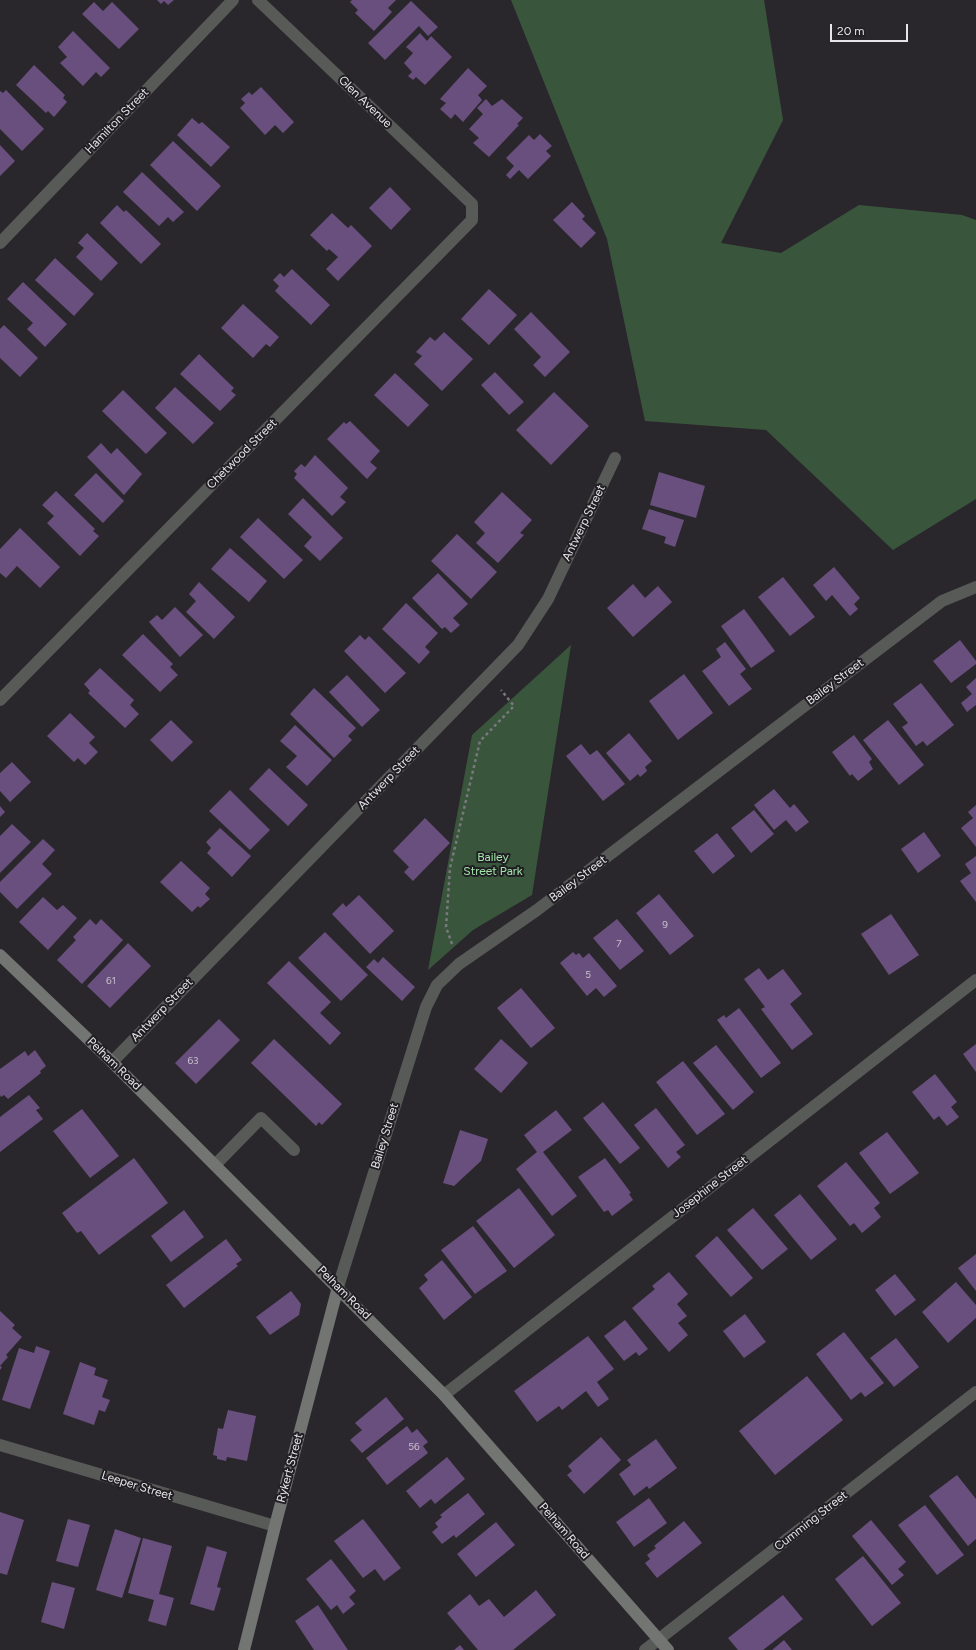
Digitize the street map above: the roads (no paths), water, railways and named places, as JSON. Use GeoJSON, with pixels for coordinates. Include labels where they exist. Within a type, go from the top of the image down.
{"type":"FeatureCollection","features":[{"type":"Feature","properties":{"kind":"main road","name":"Pelham Road"},"geometry":{"type":"LineString","coordinates":[[0,955],[112,1062],[444,1395],[668,1650]]}},
{"type":"Feature","properties":{"kind":"main road","name":"Rykert Street"},"geometry":{"type":"LineString","coordinates":[[244,1650],[338,1287]]}},
{"type":"Feature","properties":{"kind":"street","name":"Hamilton Street"},"geometry":{"type":"LineString","coordinates":[[0,243],[233,0]]}},
{"type":"Feature","properties":{"kind":"street","name":"Glen Avenue"},"geometry":{"type":"LineString","coordinates":[[258,0],[472,204]]}},
{"type":"Feature","properties":{"kind":"street","name":"Chetwood Street"},"geometry":{"type":"LineString","coordinates":[[0,700],[472,220],[472,204]]}},
{"type":"Feature","properties":{"kind":"street","name":"Antwerp Street"},"geometry":{"type":"LineString","coordinates":[[112,1062],[518,645],[548,599],[616,458]]}},
{"type":"Feature","properties":{"kind":"street","name":"Bailey Street"},"geometry":{"type":"LineString","coordinates":[[338,1287],[426,1007],[437,985],[459,964],[537,910],[942,601],[976,587]]}},
{"type":"Feature","properties":{"kind":"street","name":"Josephine Street"},"geometry":{"type":"LineString","coordinates":[[444,1395],[976,980]]}},
{"type":"Feature","properties":{"kind":"street"},"geometry":{"type":"LineString","coordinates":[[215,1165],[261,1118],[294,1150]]}},
{"type":"Feature","properties":{"kind":"street","name":"Cumming Street"},"geometry":{"type":"LineString","coordinates":[[645,1650],[976,1392]]}},
{"type":"Feature","properties":{"kind":"street","name":"Leeper Street"},"geometry":{"type":"LineString","coordinates":[[0,1445],[275,1526]]}},
{"type":"Feature","properties":{"kind":"park label","name":"Bailey Street Park"},"geometry":{"type":"Point","coordinates":[493,864]}}]}
